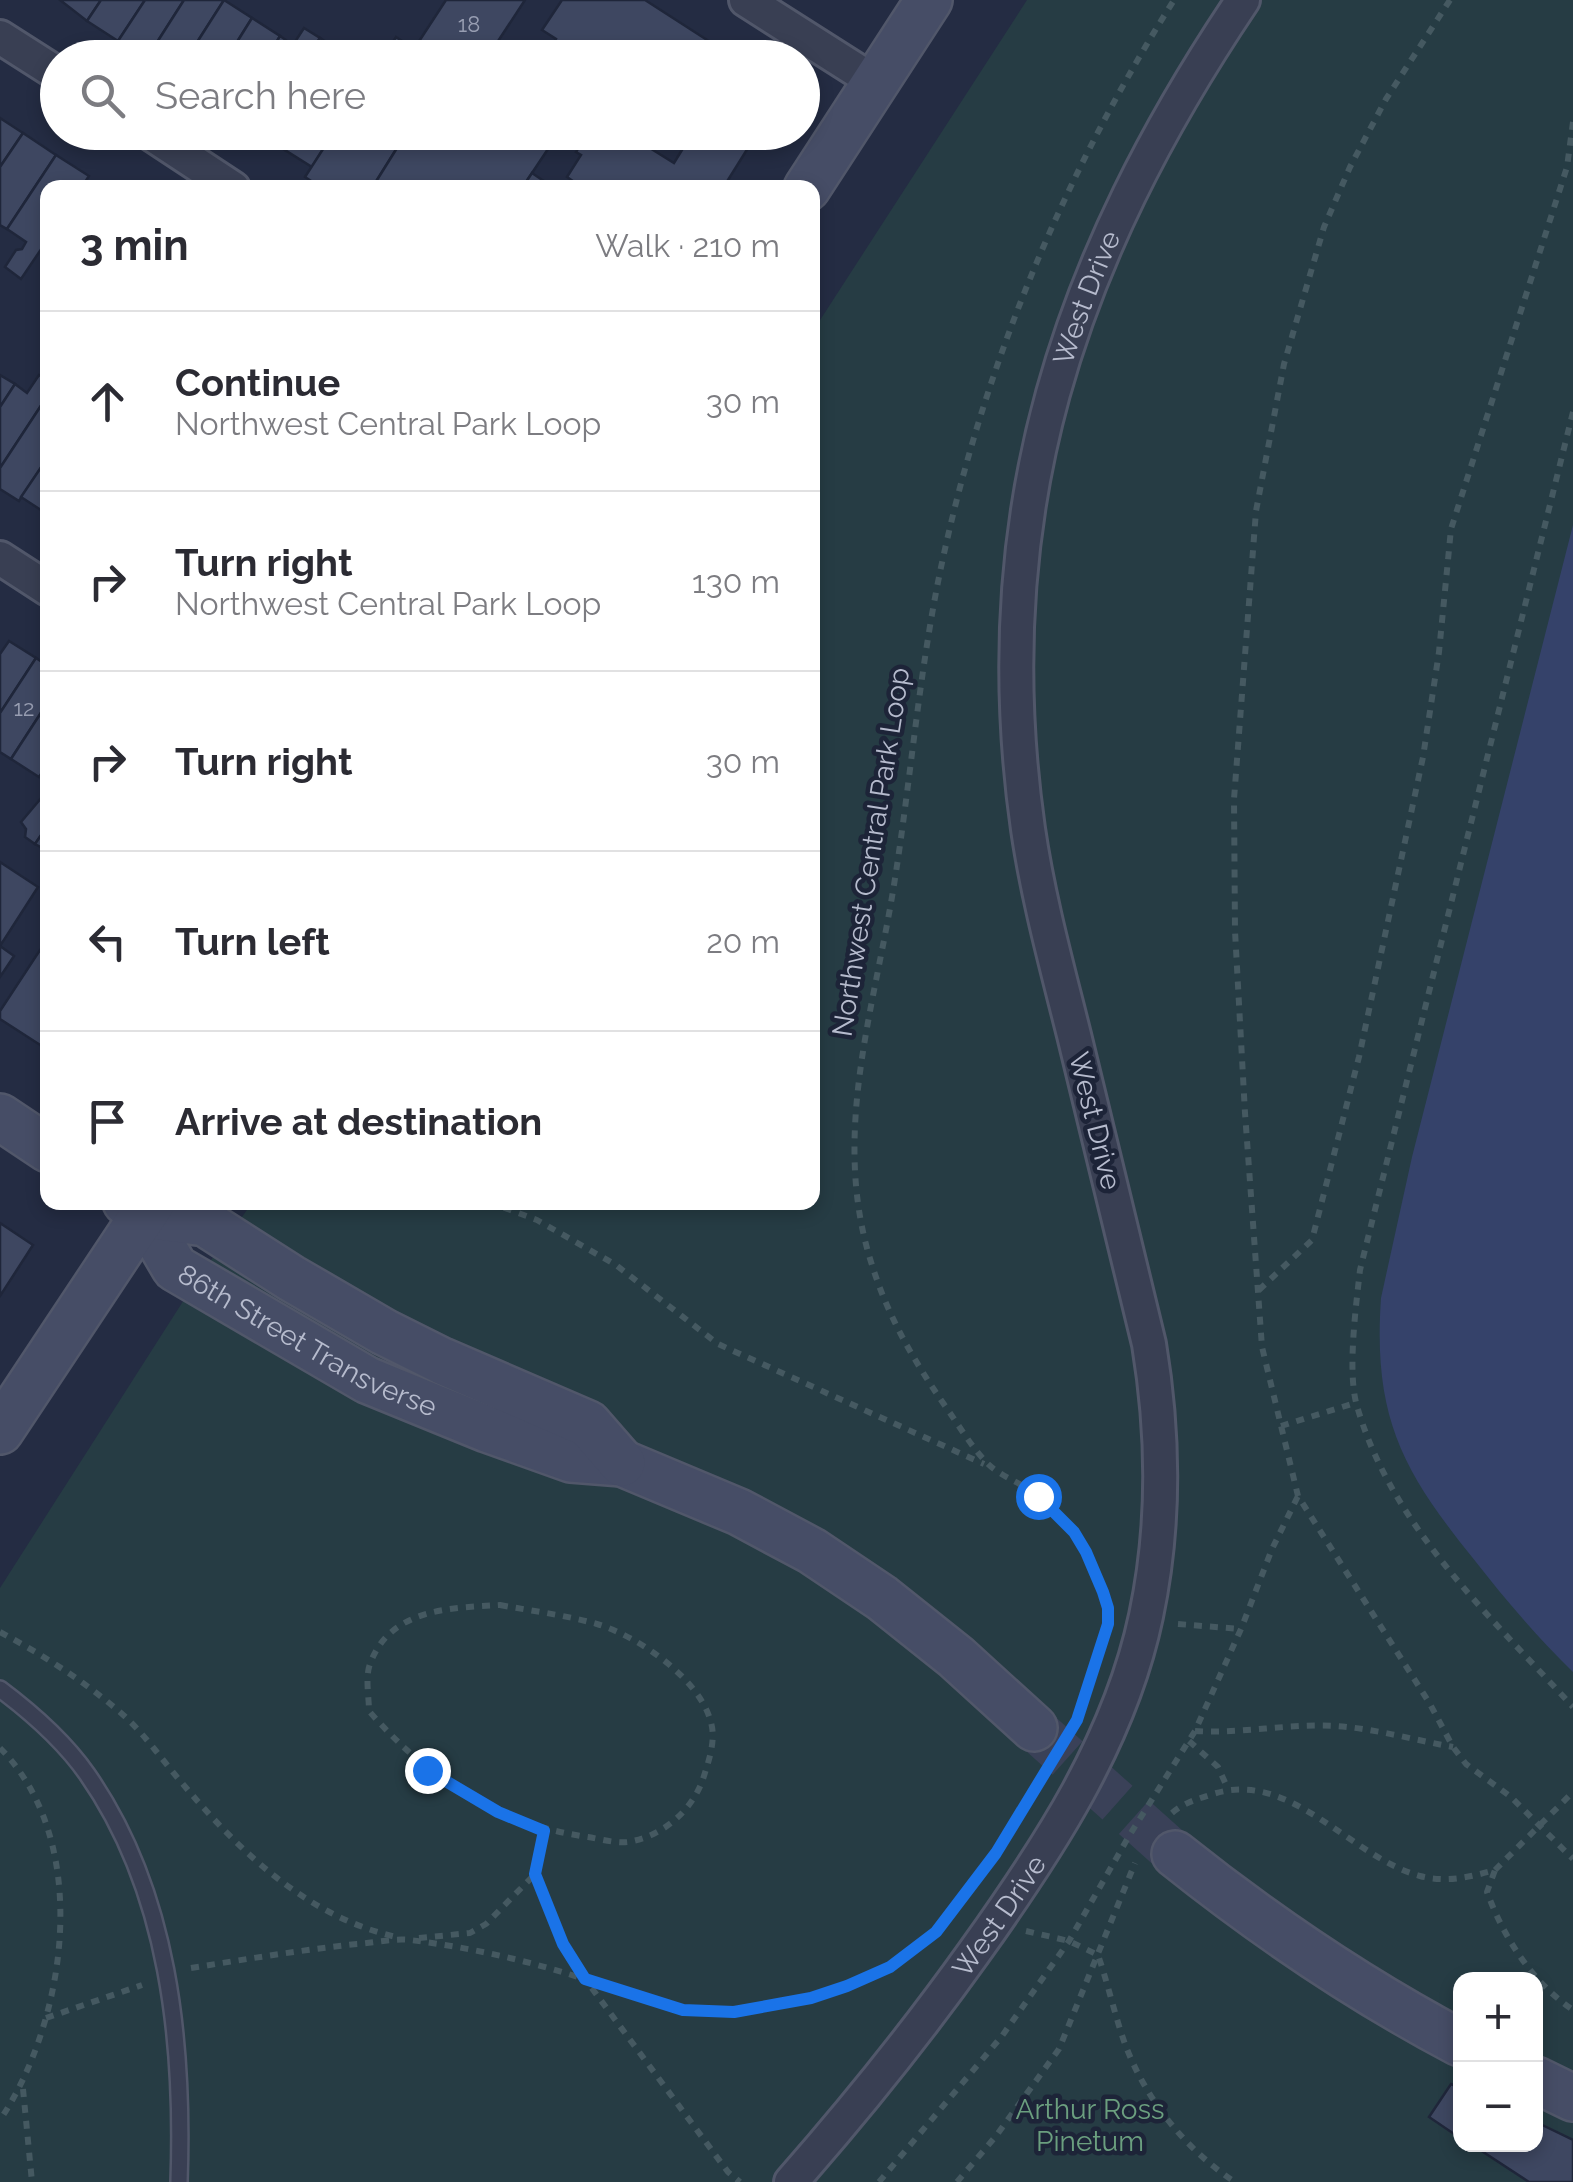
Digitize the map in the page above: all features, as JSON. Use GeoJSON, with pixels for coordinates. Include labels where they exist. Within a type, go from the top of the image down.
{"type":"FeatureCollection","features":[{"type":"Feature","properties":{"kind":"main road"},"geometry":{"type":"LineString","coordinates":[[812,180],[929,0]]}},
{"type":"Feature","properties":{"kind":"main road"},"geometry":{"type":"LineString","coordinates":[[0,1118],[40,1144]]}},
{"type":"Feature","properties":{"kind":"main road"},"geometry":{"type":"LineString","coordinates":[[0,1432],[138,1210]]}},
{"type":"Feature","properties":{"kind":"main road","name":"86th Street Transverse"},"geometry":{"type":"LineString","coordinates":[[152,1210],[205,1223],[384,1332],[588,1424],[622,1463],[739,1512],[846,1572],[956,1657],[1034,1728]]}},
{"type":"Feature","properties":{"kind":"main road"},"geometry":{"type":"LineString","coordinates":[[1175,1854],[1247,1912],[1328,1968],[1453,2039]]}},
{"type":"Feature","properties":{"kind":"main road"},"geometry":{"type":"LineString","coordinates":[[1543,2083],[1573,2098]]}},
{"type":"Feature","properties":{"kind":"street"},"geometry":{"type":"LineString","coordinates":[[746,0],[809,40]]}},
{"type":"Feature","properties":{"kind":"street","name":"West Drive"},"geometry":{"type":"LineString","coordinates":[[791,2182],[954,1980],[1050,1841],[1118,1709],[1146,1617],[1157,1553],[1162,1476],[1156,1384],[1150,1344],[1036,880],[1016,714],[1018,604],[1038,454],[1064,350],[1082,299],[1126,196],[1243,0]]}},
{"type":"Feature","properties":{"kind":"street"},"geometry":{"type":"LineString","coordinates":[[0,37],[40,63]]}},
{"type":"Feature","properties":{"kind":"street"},"geometry":{"type":"LineString","coordinates":[[820,47],[875,82]]}},
{"type":"Feature","properties":{"kind":"street"},"geometry":{"type":"LineString","coordinates":[[175,150],[221,180]]}},
{"type":"Feature","properties":{"kind":"street"},"geometry":{"type":"LineString","coordinates":[[0,558],[40,584]]}},
{"type":"Feature","properties":{"kind":"lane"},"geometry":{"type":"LineString","coordinates":[[0,1689],[63,1744],[86,1771],[122,1834],[138,1872],[168,1976],[180,2092],[179,2182]]}},
{"type":"Feature","properties":{"kind":"path","name":"Northwest Central Park Loop"},"geometry":{"type":"LineString","coordinates":[[1108,1624],[1103,1592],[1074,1532],[1038,1496],[990,1466],[916,1365],[894,1324],[870,1262],[852,1162],[858,1078],[889,916],[917,706],[936,596],[966,466],[1045,237],[1104,116],[1174,0]]}},
{"type":"Feature","properties":{"kind":"path"},"geometry":{"type":"LineString","coordinates":[[1450,0],[1386,99],[1324,227],[1284,364],[1256,511],[1234,799],[1235,931],[1262,1347],[1298,1496],[1466,1764],[1511,1798],[1573,1859]]}},
{"type":"Feature","properties":{"kind":"path"},"geometry":{"type":"LineString","coordinates":[[1259,1290],[1312,1240],[1358,1057],[1423,757],[1439,652],[1451,529],[1567,167],[1573,122]]}},
{"type":"Feature","properties":{"kind":"path"},"geometry":{"type":"LineString","coordinates":[[1573,412],[1360,1270],[1355,1316],[1355,1404],[1376,1457],[1407,1512],[1470,1594],[1573,1706]]}},
{"type":"Feature","properties":{"kind":"path"},"geometry":{"type":"LineString","coordinates":[[510,1210],[537,1220],[616,1265],[718,1344],[990,1466]]}},
{"type":"Feature","properties":{"kind":"path"},"geometry":{"type":"LineString","coordinates":[[1281,1426],[1355,1404]]}},
{"type":"Feature","properties":{"kind":"path"},"geometry":{"type":"LineString","coordinates":[[878,2182],[1002,2036],[1069,1941],[1195,1731],[1298,1496]]}},
{"type":"Feature","properties":{"kind":"path"},"geometry":{"type":"LineString","coordinates":[[500,1605],[600,1625],[666,1660],[696,1694],[712,1726],[710,1757],[698,1793],[667,1829],[629,1843],[544,1831],[498,1812],[427,1770],[369,1712],[368,1666],[385,1637],[407,1620],[437,1609],[500,1605]]}},
{"type":"Feature","properties":{"kind":"path"},"geometry":{"type":"LineString","coordinates":[[1172,1624],[1242,1629]]}},
{"type":"Feature","properties":{"kind":"path"},"geometry":{"type":"LineString","coordinates":[[0,1632],[48,1657],[124,1714],[238,1844],[292,1891],[349,1923],[406,1940],[526,1962],[665,2005],[701,2012],[766,2008],[847,1986],[890,1967],[936,1932],[996,1853],[1037,1787]]}},
{"type":"Feature","properties":{"kind":"path"},"geometry":{"type":"LineString","coordinates":[[1195,1731],[1255,1732],[1291,1726],[1334,1726],[1454,1747]]}},
{"type":"Feature","properties":{"kind":"path"},"geometry":{"type":"LineString","coordinates":[[1189,1741],[1218,1766],[1228,1789]]}},
{"type":"Feature","properties":{"kind":"path"},"geometry":{"type":"LineString","coordinates":[[0,1748],[37,1801],[56,1856],[61,1887],[59,1945],[45,2018],[23,2086],[0,2120]]}},
{"type":"Feature","properties":{"kind":"path"},"geometry":{"type":"LineString","coordinates":[[1496,1870],[1573,1792]]}},
{"type":"Feature","properties":{"kind":"path"},"geometry":{"type":"LineString","coordinates":[[191,1968],[306,1949],[476,1930],[512,1900],[535,1874],[544,1831]]}},
{"type":"Feature","properties":{"kind":"path"},"geometry":{"type":"LineString","coordinates":[[535,1874],[563,1944],[585,1979],[728,2172],[740,2182]]}},
{"type":"Feature","properties":{"kind":"path"},"geometry":{"type":"LineString","coordinates":[[1069,1941],[1098,1955],[1125,2043],[1141,2080],[1167,2119],[1206,2162],[1235,2182]]}},
{"type":"Feature","properties":{"kind":"path"},"geometry":{"type":"LineString","coordinates":[[45,2018],[142,1985]]}},
{"type":"Feature","properties":{"kind":"path"},"geometry":{"type":"LineString","coordinates":[[23,2086],[32,2182]]}},
{"type":"Feature","properties":{"kind":"green space","name":"Arthur Ross Pinetum"},"geometry":{"type":"Polygon","coordinates":[[[1027,0],[1573,0],[1573,2182],[0,2182],[0,1588],[196,1281],[247,1210],[820,1210],[820,320],[1027,0]]]}},
{"type":"Feature","properties":{"kind":"water"},"geometry":{"type":"Polygon","coordinates":[[[1573,525],[1573,1672],[1484,1572],[1447,1525],[1410,1467],[1388,1408],[1380,1339],[1381,1298],[1412,1157],[1573,525]]]}},
{"type":"Feature","properties":{"kind":"building"},"geometry":{"type":"Polygon","coordinates":[[[60,0],[101,0],[87,21],[60,0]]]}},
{"type":"Feature","properties":{"kind":"building"},"geometry":{"type":"Polygon","coordinates":[[[101,0],[145,0],[119,40],[87,21],[101,0]]]}},
{"type":"Feature","properties":{"kind":"building"},"geometry":{"type":"Polygon","coordinates":[[[145,0],[184,0],[158,40],[119,40],[145,0]]]}},
{"type":"Feature","properties":{"kind":"building"},"geometry":{"type":"Polygon","coordinates":[[[184,0],[224,0],[198,40],[158,40],[184,0]]]}},
{"type":"Feature","properties":{"kind":"building"},"geometry":{"type":"Polygon","coordinates":[[[224,0],[252,18],[238,40],[198,40],[224,0]]]}},
{"type":"Feature","properties":{"kind":"building"},"geometry":{"type":"Polygon","coordinates":[[[446,0],[525,0],[499,40],[420,40],[446,0]]]}},
{"type":"Feature","properties":{"kind":"building"},"geometry":{"type":"Polygon","coordinates":[[[562,0],[645,0],[707,40],[555,40],[542,30],[562,0]]]}},
{"type":"Feature","properties":{"kind":"building"},"geometry":{"type":"Polygon","coordinates":[[[252,18],[280,36],[278,40],[238,40],[252,18]]]}},
{"type":"Feature","properties":{"kind":"building"},"geometry":{"type":"Polygon","coordinates":[[[304,28],[320,38],[319,40],[296,40],[304,28]]]}},
{"type":"Feature","properties":{"kind":"building"},"geometry":{"type":"Polygon","coordinates":[[[0,118],[23,133],[0,167],[0,118]]]}},
{"type":"Feature","properties":{"kind":"building"},"geometry":{"type":"Polygon","coordinates":[[[23,133],[40,144],[40,150],[56,155],[7,229],[0,225],[0,167],[23,133]]]}},
{"type":"Feature","properties":{"kind":"building"},"geometry":{"type":"Polygon","coordinates":[[[285,150],[323,150],[312,167],[285,150]]]}},
{"type":"Feature","properties":{"kind":"building"},"geometry":{"type":"Polygon","coordinates":[[[322,150],[396,150],[377,180],[305,177],[322,150]]]}},
{"type":"Feature","properties":{"kind":"building"},"geometry":{"type":"Polygon","coordinates":[[[396,150],[547,150],[527,180],[377,180],[396,150]]]}},
{"type":"Feature","properties":{"kind":"building"},"geometry":{"type":"Polygon","coordinates":[[[653,150],[674,163],[682,150],[747,150],[728,180],[571,180],[567,177],[581,155],[576,152],[653,150]]]}},
{"type":"Feature","properties":{"kind":"building"},"geometry":{"type":"Polygon","coordinates":[[[56,155],[89,176],[86,180],[40,180],[40,251],[21,279],[5,267],[26,242],[7,229],[56,155]]]}},
{"type":"Feature","properties":{"kind":"building"},"geometry":{"type":"Polygon","coordinates":[[[0,375],[15,384],[0,407],[0,375]]]}},
{"type":"Feature","properties":{"kind":"building"},"geometry":{"type":"Polygon","coordinates":[[[40,376],[40,407],[0,468],[0,407],[15,384],[27,393],[40,376]]]}},
{"type":"Feature","properties":{"kind":"building"},"geometry":{"type":"Polygon","coordinates":[[[40,407],[40,469],[19,501],[0,489],[0,468],[40,407]]]}},
{"type":"Feature","properties":{"kind":"building"},"geometry":{"type":"Polygon","coordinates":[[[40,469],[40,509],[21,497],[40,469]]]}},
{"type":"Feature","properties":{"kind":"building"},"geometry":{"type":"Polygon","coordinates":[[[9,641],[36,658],[0,713],[0,654],[9,641]]]}},
{"type":"Feature","properties":{"kind":"building"},"geometry":{"type":"Polygon","coordinates":[[[36,658],[40,661],[40,714],[11,759],[0,752],[0,713],[36,658]]]}},
{"type":"Feature","properties":{"kind":"building"},"geometry":{"type":"Polygon","coordinates":[[[40,714],[40,776],[11,759],[40,714]]]}},
{"type":"Feature","properties":{"kind":"building"},"geometry":{"type":"Polygon","coordinates":[[[40,799],[40,837],[35,844],[25,837],[26,829],[21,822],[40,799]]]}},
{"type":"Feature","properties":{"kind":"building"},"geometry":{"type":"Polygon","coordinates":[[[0,862],[38,887],[0,946],[0,862]]]}},
{"type":"Feature","properties":{"kind":"building"},"geometry":{"type":"Polygon","coordinates":[[[0,946],[14,956],[0,977],[0,946]]]}},
{"type":"Feature","properties":{"kind":"building"},"geometry":{"type":"Polygon","coordinates":[[[40,950],[40,1045],[0,1019],[0,1011],[40,950]]]}},
{"type":"Feature","properties":{"kind":"building"},"geometry":{"type":"Polygon","coordinates":[[[0,1223],[33,1245],[0,1296],[0,1223]]]}},
{"type":"Feature","properties":{"kind":"building"},"geometry":{"type":"Polygon","coordinates":[[[1451,2084],[1453,2085],[1453,2133],[1429,2117],[1451,2084]]]}},
{"type":"Feature","properties":{"kind":"building"},"geometry":{"type":"Polygon","coordinates":[[[1543,2125],[1573,2140],[1573,2182],[1529,2182],[1483,2152],[1543,2152],[1543,2125]]]}},
{"type":"Feature","properties":{"kind":"tunnel"},"geometry":{"type":"LineString","coordinates":[[1034,1728],[1175,1854]]}},
{"type":"Feature","properties":{"kind":"route"},"geometry":{"type":"LineString","coordinates":[[427,1770],[498,1812],[544,1831],[535,1874],[563,1944],[585,1979],[683,2010],[734,2012],[811,1998],[890,1967],[922,1945],[951,1916],[996,1853],[1080,1712],[1106,1635],[1108,1608],[1086,1552],[1074,1532],[1038,1496]]}}]}
